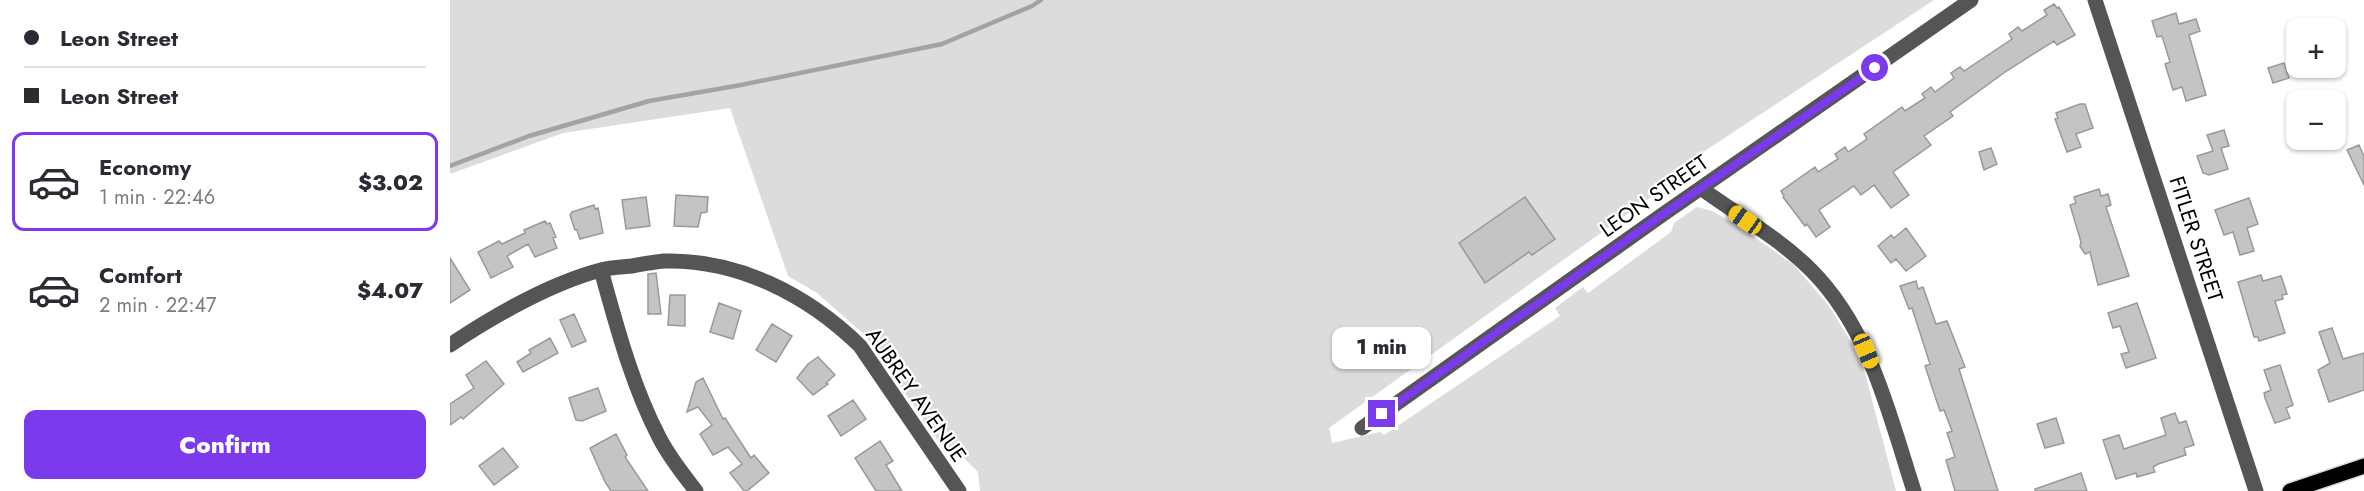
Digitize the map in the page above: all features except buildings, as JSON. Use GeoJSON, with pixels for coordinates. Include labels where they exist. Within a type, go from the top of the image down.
{"type":"FeatureCollection","features":[{"type":"Feature","properties":{"kind":"main road"},"geometry":{"type":"LineString","coordinates":[[2290,491],[2364,466]]}},
{"type":"Feature","properties":{"kind":"street","name":"LEON STREET"},"geometry":{"type":"LineString","coordinates":[[1362,428],[1971,0]]}},
{"type":"Feature","properties":{"kind":"street","name":"FITLER STREET"},"geometry":{"type":"LineString","coordinates":[[2095,0],[2256,491]]}},
{"type":"Feature","properties":{"kind":"street"},"geometry":{"type":"LineString","coordinates":[[1701,189],[1781,244],[1811,270],[1834,296],[1858,335],[1876,376],[1914,491]]}},
{"type":"Feature","properties":{"kind":"street","name":"AUBREY AVENUE"},"geometry":{"type":"LineString","coordinates":[[450,345],[494,317],[549,290],[601,270],[663,261],[691,263],[752,277],[802,299],[844,330],[868,355],[958,491]]}},
{"type":"Feature","properties":{"kind":"street"},"geometry":{"type":"LineString","coordinates":[[601,270],[626,358],[659,437],[675,464],[696,491]]}},
{"type":"Feature","properties":{"kind":"shaded area"},"geometry":{"type":"Polygon","coordinates":[[[450,0],[1934,0],[1653,185],[1651,197],[1329,428],[1332,443],[1380,432],[1384,435],[1560,316],[1555,308],[1583,287],[1588,293],[1671,232],[1674,223],[1697,207],[1712,211],[1737,225],[1794,265],[1829,306],[1851,342],[1865,373],[1896,491],[980,491],[978,472],[956,450],[943,448],[866,336],[817,293],[788,276],[730,108],[563,133],[450,174],[450,0]]]}},
{"type":"Feature","properties":{"kind":"waterway"},"geometry":{"type":"LineString","coordinates":[[450,166],[529,136],[649,101],[741,85],[942,44],[1032,6],[1041,0]]}},
{"type":"Feature","properties":{"kind":"route"},"geometry":{"type":"LineString","coordinates":[[1382,414],[1662,215],[1875,68]]}}]}
